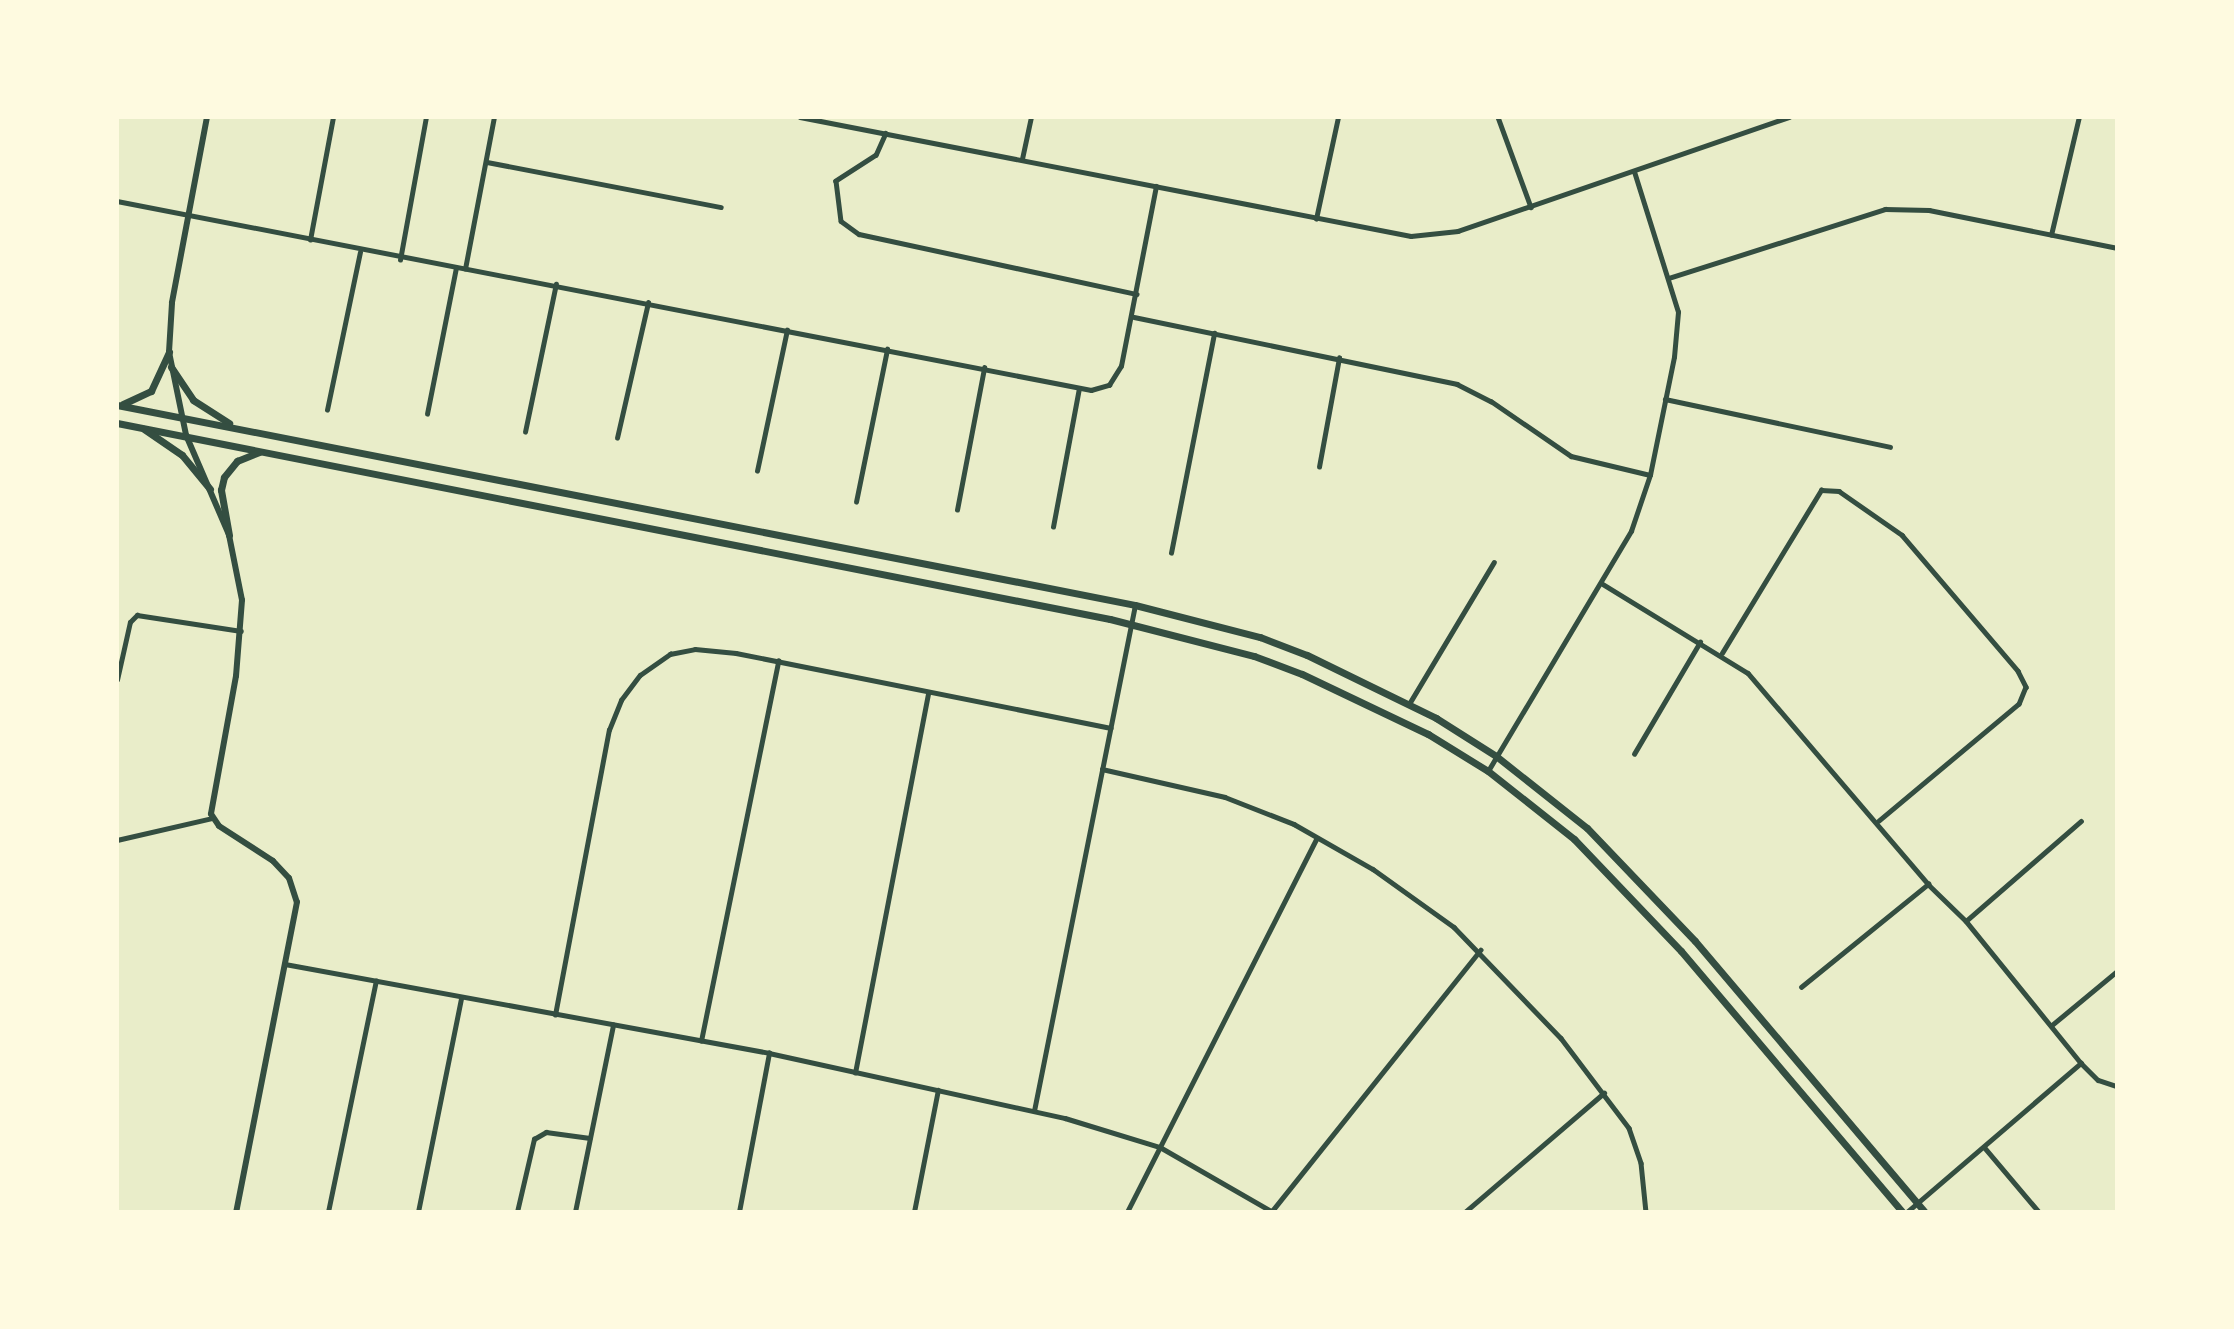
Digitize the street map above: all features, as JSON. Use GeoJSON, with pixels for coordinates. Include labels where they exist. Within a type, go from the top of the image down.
{"type":"FeatureCollection","features":[{"type":"Feature","properties":{"kind":"main road"},"geometry":{"type":"LineString","coordinates":[[118,405],[151,391],[169,352]]}},
{"type":"Feature","properties":{"kind":"main road"},"geometry":{"type":"LineString","coordinates":[[171,366],[193,400],[236,428]]}},
{"type":"Feature","properties":{"kind":"main road"},"geometry":{"type":"LineString","coordinates":[[118,405],[1135,605],[1260,637],[1409,704],[1496,756],[1550,797],[1631,870],[1925,1212]]}},
{"type":"Feature","properties":{"kind":"main road"},"geometry":{"type":"LineString","coordinates":[[117,423],[1132,624],[1302,674],[1388,713],[1488,771],[1537,807],[1618,880],[1902,1212]]}},
{"type":"Feature","properties":{"kind":"main road"},"geometry":{"type":"LineString","coordinates":[[141,427],[182,455],[210,489]]}},
{"type":"Feature","properties":{"kind":"main road"},"geometry":{"type":"LineString","coordinates":[[229,535],[221,489],[224,477],[237,461],[263,451]]}},
{"type":"Feature","properties":{"kind":"street"},"geometry":{"type":"LineString","coordinates":[[207,117],[186,216],[169,352],[186,435],[229,535],[238,569],[242,631],[212,818]]}},
{"type":"Feature","properties":{"kind":"street"},"geometry":{"type":"LineString","coordinates":[[310,240],[334,117]]}},
{"type":"Feature","properties":{"kind":"street"},"geometry":{"type":"LineString","coordinates":[[400,260],[426,117]]}},
{"type":"Feature","properties":{"kind":"street"},"geometry":{"type":"LineString","coordinates":[[465,269],[494,117]]}},
{"type":"Feature","properties":{"kind":"street"},"geometry":{"type":"LineString","coordinates":[[800,117],[1392,234],[1434,236],[1531,207],[1634,172],[1771,120],[1789,117]]}},
{"type":"Feature","properties":{"kind":"street"},"geometry":{"type":"LineString","coordinates":[[1022,159],[1031,117]]}},
{"type":"Feature","properties":{"kind":"street"},"geometry":{"type":"LineString","coordinates":[[1317,219],[1338,117]]}},
{"type":"Feature","properties":{"kind":"street"},"geometry":{"type":"LineString","coordinates":[[1498,117],[1531,207]]}},
{"type":"Feature","properties":{"kind":"street"},"geometry":{"type":"LineString","coordinates":[[2051,235],[2079,117]]}},
{"type":"Feature","properties":{"kind":"street"},"geometry":{"type":"LineString","coordinates":[[886,134],[876,155],[836,181],[841,221],[859,234],[1137,294]]}},
{"type":"Feature","properties":{"kind":"street"},"geometry":{"type":"LineString","coordinates":[[487,162],[721,207]]}},
{"type":"Feature","properties":{"kind":"street"},"geometry":{"type":"LineString","coordinates":[[1488,771],[1631,531],[1650,475],[1678,329],[1669,278],[1634,172]]}},
{"type":"Feature","properties":{"kind":"street"},"geometry":{"type":"LineString","coordinates":[[117,201],[400,260],[556,284],[1079,388],[1101,389],[1116,376],[1133,317],[1156,186]]}},
{"type":"Feature","properties":{"kind":"street"},"geometry":{"type":"LineString","coordinates":[[1669,278],[1885,209],[1929,211],[2117,248]]}},
{"type":"Feature","properties":{"kind":"street"},"geometry":{"type":"LineString","coordinates":[[327,410],[360,252]]}},
{"type":"Feature","properties":{"kind":"street"},"geometry":{"type":"LineString","coordinates":[[427,414],[456,268]]}},
{"type":"Feature","properties":{"kind":"street"},"geometry":{"type":"LineString","coordinates":[[525,432],[556,284]]}},
{"type":"Feature","properties":{"kind":"street"},"geometry":{"type":"LineString","coordinates":[[617,438],[648,303]]}},
{"type":"Feature","properties":{"kind":"street"},"geometry":{"type":"LineString","coordinates":[[1133,317],[1464,386],[1571,456],[1650,475]]}},
{"type":"Feature","properties":{"kind":"street"},"geometry":{"type":"LineString","coordinates":[[757,471],[787,330]]}},
{"type":"Feature","properties":{"kind":"street"},"geometry":{"type":"LineString","coordinates":[[1171,553],[1214,333]]}},
{"type":"Feature","properties":{"kind":"street"},"geometry":{"type":"LineString","coordinates":[[856,502],[887,349]]}},
{"type":"Feature","properties":{"kind":"street"},"geometry":{"type":"LineString","coordinates":[[1319,467],[1339,358]]}},
{"type":"Feature","properties":{"kind":"street"},"geometry":{"type":"LineString","coordinates":[[957,510],[984,368]]}},
{"type":"Feature","properties":{"kind":"street"},"geometry":{"type":"LineString","coordinates":[[1053,527],[1079,388]]}},
{"type":"Feature","properties":{"kind":"street"},"geometry":{"type":"LineString","coordinates":[[1665,400],[1890,446]]}},
{"type":"Feature","properties":{"kind":"street"},"geometry":{"type":"LineString","coordinates":[[1722,653],[1821,490],[1839,491],[1902,535],[2018,671],[2026,687],[2019,704],[1879,821]]}},
{"type":"Feature","properties":{"kind":"street"},"geometry":{"type":"LineString","coordinates":[[1409,704],[1494,562]]}},
{"type":"Feature","properties":{"kind":"street"},"geometry":{"type":"LineString","coordinates":[[1601,583],[1722,653],[1774,699],[1879,821],[1928,884],[1966,921],[2081,1063],[2105,1084],[2117,1086]]}},
{"type":"Feature","properties":{"kind":"street"},"geometry":{"type":"LineString","coordinates":[[1034,1111],[1135,605]]}},
{"type":"Feature","properties":{"kind":"street"},"geometry":{"type":"LineString","coordinates":[[117,680],[130,622],[137,615],[242,631]]}},
{"type":"Feature","properties":{"kind":"street"},"geometry":{"type":"LineString","coordinates":[[1634,754],[1700,642]]}},
{"type":"Feature","properties":{"kind":"street"},"geometry":{"type":"LineString","coordinates":[[555,1015],[601,767],[621,701],[640,675],[678,651],[736,653],[778,660],[928,694],[1111,728]]}},
{"type":"Feature","properties":{"kind":"street"},"geometry":{"type":"LineString","coordinates":[[701,1041],[778,660]]}},
{"type":"Feature","properties":{"kind":"street"},"geometry":{"type":"LineString","coordinates":[[855,1073],[928,694]]}},
{"type":"Feature","properties":{"kind":"street"},"geometry":{"type":"LineString","coordinates":[[1102,769],[1224,797],[1317,838],[1373,869],[1480,950],[1561,1038],[1604,1093],[1636,1144],[1646,1212]]}},
{"type":"Feature","properties":{"kind":"street"},"geometry":{"type":"LineString","coordinates":[[117,840],[212,818],[273,861],[292,883],[297,907],[236,1212]]}},
{"type":"Feature","properties":{"kind":"street"},"geometry":{"type":"LineString","coordinates":[[1966,921],[2081,821]]}},
{"type":"Feature","properties":{"kind":"street"},"geometry":{"type":"LineString","coordinates":[[1127,1212],[1317,838]]}},
{"type":"Feature","properties":{"kind":"street"},"geometry":{"type":"LineString","coordinates":[[1801,987],[1928,884]]}},
{"type":"Feature","properties":{"kind":"street"},"geometry":{"type":"LineString","coordinates":[[285,964],[769,1053],[1034,1111],[1160,1147],[1273,1211],[1480,950]]}},
{"type":"Feature","properties":{"kind":"street"},"geometry":{"type":"LineString","coordinates":[[2052,1025],[2117,971]]}},
{"type":"Feature","properties":{"kind":"street"},"geometry":{"type":"LineString","coordinates":[[328,1212],[376,981]]}},
{"type":"Feature","properties":{"kind":"street"},"geometry":{"type":"LineString","coordinates":[[418,1212],[461,998]]}},
{"type":"Feature","properties":{"kind":"street"},"geometry":{"type":"LineString","coordinates":[[575,1212],[613,1025]]}},
{"type":"Feature","properties":{"kind":"street"},"geometry":{"type":"LineString","coordinates":[[738,1212],[769,1053]]}},
{"type":"Feature","properties":{"kind":"street"},"geometry":{"type":"LineString","coordinates":[[1907,1212],[1985,1149],[2081,1063]]}},
{"type":"Feature","properties":{"kind":"street"},"geometry":{"type":"LineString","coordinates":[[914,1212],[938,1090]]}},
{"type":"Feature","properties":{"kind":"street"},"geometry":{"type":"LineString","coordinates":[[1465,1212],[1604,1093]]}},
{"type":"Feature","properties":{"kind":"street"},"geometry":{"type":"LineString","coordinates":[[517,1212],[534,1139],[546,1132],[590,1138]]}},
{"type":"Feature","properties":{"kind":"street"},"geometry":{"type":"LineString","coordinates":[[1985,1149],[2039,1212]]}}]}
